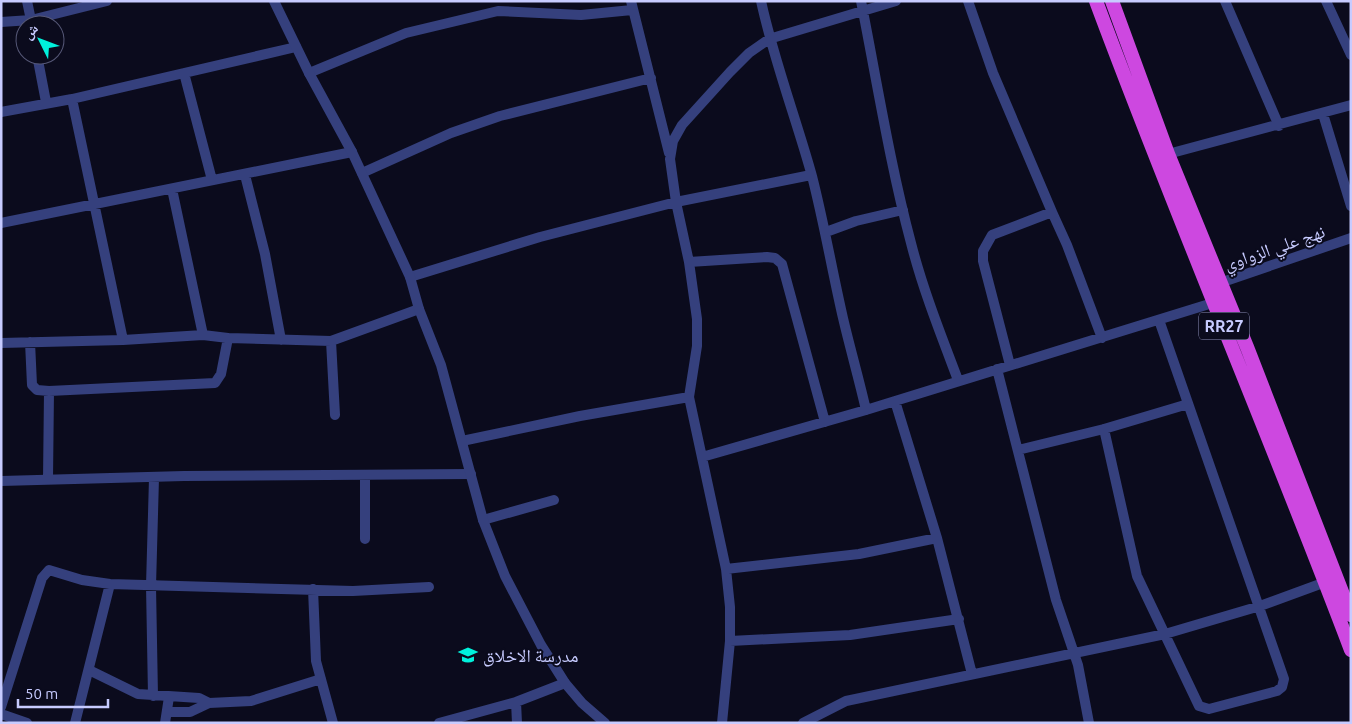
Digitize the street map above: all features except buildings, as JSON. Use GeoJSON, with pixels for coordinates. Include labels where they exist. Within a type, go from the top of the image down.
{"type":"FeatureCollection","features":[{"type":"Feature","properties":{"kind":"highway","name":"RR27"},"geometry":{"type":"LineString","coordinates":[[1096,1],[1153,153],[1215,285]]}},
{"type":"Feature","properties":{"kind":"highway","name":"RR27"},"geometry":{"type":"LineString","coordinates":[[1112,1],[1215,285],[1331,580],[1351,650]]}},
{"type":"Feature","properties":{"kind":"highway","name":"RR27"},"geometry":{"type":"LineString","coordinates":[[1331,580],[1351,615]]}},
{"type":"Feature","properties":{"kind":"street"},"geometry":{"type":"LineString","coordinates":[[27,1],[30,15]]}},
{"type":"Feature","properties":{"kind":"street"},"geometry":{"type":"LineString","coordinates":[[57,15],[108,1]]}},
{"type":"Feature","properties":{"kind":"street"},"geometry":{"type":"LineString","coordinates":[[274,1],[296,47],[352,152],[410,278],[419,309],[436,350],[483,520],[506,576],[541,645],[565,683],[604,723]]}},
{"type":"Feature","properties":{"kind":"street"},"geometry":{"type":"LineString","coordinates":[[761,1],[769,39],[782,71],[812,175],[826,232],[843,318],[866,410]]}},
{"type":"Feature","properties":{"kind":"street"},"geometry":{"type":"LineString","coordinates":[[670,158],[672,141],[682,125],[730,72],[769,39],[862,6],[896,1]]}},
{"type":"Feature","properties":{"kind":"street"},"geometry":{"type":"LineString","coordinates":[[968,1],[992,73],[1067,245],[1102,338]]}},
{"type":"Feature","properties":{"kind":"street"},"geometry":{"type":"LineString","coordinates":[[1225,1],[1279,126]]}},
{"type":"Feature","properties":{"kind":"street"},"geometry":{"type":"LineString","coordinates":[[1326,1],[1351,55]]}},
{"type":"Feature","properties":{"kind":"street"},"geometry":{"type":"LineString","coordinates":[[310,73],[406,33],[498,11],[581,16],[631,6],[670,158],[676,202],[689,262],[697,319],[697,346],[689,397],[726,569],[730,641],[722,723]]}},
{"type":"Feature","properties":{"kind":"street"},"geometry":{"type":"LineString","coordinates":[[862,6],[903,210],[926,295],[958,380]]}},
{"type":"Feature","properties":{"kind":"street"},"geometry":{"type":"LineString","coordinates":[[1,22],[15,22]]}},
{"type":"Feature","properties":{"kind":"street"},"geometry":{"type":"LineString","coordinates":[[1,112],[46,102],[72,99],[296,47]]}},
{"type":"Feature","properties":{"kind":"street"},"geometry":{"type":"LineString","coordinates":[[39,65],[46,102]]}},
{"type":"Feature","properties":{"kind":"street"},"geometry":{"type":"LineString","coordinates":[[184,73],[212,180]]}},
{"type":"Feature","properties":{"kind":"street"},"geometry":{"type":"LineString","coordinates":[[362,173],[451,133],[500,116],[651,78]]}},
{"type":"Feature","properties":{"kind":"street"},"geometry":{"type":"LineString","coordinates":[[72,99],[123,340]]}},
{"type":"Feature","properties":{"kind":"street"},"geometry":{"type":"LineString","coordinates":[[1168,154],[1279,126],[1351,105]]}},
{"type":"Feature","properties":{"kind":"street"},"geometry":{"type":"LineString","coordinates":[[1323,114],[1351,206]]}},
{"type":"Feature","properties":{"kind":"street"},"geometry":{"type":"LineString","coordinates":[[1,222],[95,202],[245,175],[352,152]]}},
{"type":"Feature","properties":{"kind":"street"},"geometry":{"type":"LineString","coordinates":[[245,175],[265,254],[281,340]]}},
{"type":"Feature","properties":{"kind":"street"},"geometry":{"type":"LineString","coordinates":[[410,278],[540,237],[676,202],[812,175]]}},
{"type":"Feature","properties":{"kind":"street"},"geometry":{"type":"LineString","coordinates":[[172,189],[203,335]]}},
{"type":"Feature","properties":{"kind":"street"},"geometry":{"type":"LineString","coordinates":[[826,232],[856,221],[903,210]]}},
{"type":"Feature","properties":{"kind":"street"},"geometry":{"type":"LineString","coordinates":[[1010,365],[983,251],[992,235],[1052,212]]}},
{"type":"Feature","properties":{"kind":"street","name":"نهج علي الزواوي"},"geometry":{"type":"LineString","coordinates":[[1215,285],[1351,238]]}},
{"type":"Feature","properties":{"kind":"street"},"geometry":{"type":"LineString","coordinates":[[689,262],[776,258],[782,264],[825,422]]}},
{"type":"Feature","properties":{"kind":"street"},"geometry":{"type":"LineString","coordinates":[[702,457],[896,401],[996,368],[1102,338],[1221,300]]}},
{"type":"Feature","properties":{"kind":"street"},"geometry":{"type":"LineString","coordinates":[[1,343],[123,340],[203,335],[228,338],[331,341],[419,309]]}},
{"type":"Feature","properties":{"kind":"street"},"geometry":{"type":"LineString","coordinates":[[1104,429],[1132,560],[1144,592],[1199,706],[1204,709],[1277,692],[1282,687],[1284,679],[1159,320]]}},
{"type":"Feature","properties":{"kind":"street"},"geometry":{"type":"LineString","coordinates":[[30,342],[32,385],[37,390],[49,391],[215,383],[221,374],[228,338]]}},
{"type":"Feature","properties":{"kind":"street"},"geometry":{"type":"LineString","coordinates":[[331,341],[335,415]]}},
{"type":"Feature","properties":{"kind":"street"},"geometry":{"type":"LineString","coordinates":[[996,368],[1056,600],[1074,653],[1089,723]]}},
{"type":"Feature","properties":{"kind":"street"},"geometry":{"type":"LineString","coordinates":[[48,478],[49,391]]}},
{"type":"Feature","properties":{"kind":"street"},"geometry":{"type":"LineString","coordinates":[[462,441],[580,416],[689,397]]}},
{"type":"Feature","properties":{"kind":"street"},"geometry":{"type":"LineString","coordinates":[[896,401],[938,538],[972,674]]}},
{"type":"Feature","properties":{"kind":"street"},"geometry":{"type":"LineString","coordinates":[[1018,450],[1104,429],[1188,404]]}},
{"type":"Feature","properties":{"kind":"street"},"geometry":{"type":"LineString","coordinates":[[1,481],[48,478],[471,474]]}},
{"type":"Feature","properties":{"kind":"street"},"geometry":{"type":"LineString","coordinates":[[365,475],[365,539]]}},
{"type":"Feature","properties":{"kind":"street"},"geometry":{"type":"LineString","coordinates":[[153,696],[151,586],[154,478]]}},
{"type":"Feature","properties":{"kind":"street"},"geometry":{"type":"LineString","coordinates":[[483,520],[554,500]]}},
{"type":"Feature","properties":{"kind":"street"},"geometry":{"type":"LineString","coordinates":[[726,569],[859,554],[938,538]]}},
{"type":"Feature","properties":{"kind":"street"},"geometry":{"type":"LineString","coordinates":[[1,707],[42,578],[50,570],[82,580],[110,584],[151,586],[313,590],[430,587]]}},
{"type":"Feature","properties":{"kind":"street"},"geometry":{"type":"LineString","coordinates":[[803,723],[846,701],[1165,634],[1260,606],[1331,580]]}},
{"type":"Feature","properties":{"kind":"street"},"geometry":{"type":"LineString","coordinates":[[75,723],[110,584]]}},
{"type":"Feature","properties":{"kind":"street"},"geometry":{"type":"LineString","coordinates":[[313,590],[314,637],[320,679],[333,723]]}},
{"type":"Feature","properties":{"kind":"street"},"geometry":{"type":"LineString","coordinates":[[730,641],[850,635],[958,619]]}},
{"type":"Feature","properties":{"kind":"street"},"geometry":{"type":"LineString","coordinates":[[88,670],[125,689],[153,696],[199,698],[209,703]]}},
{"type":"Feature","properties":{"kind":"street"},"geometry":{"type":"LineString","coordinates":[[169,697],[166,718],[190,712],[209,703],[251,701],[320,679]]}},
{"type":"Feature","properties":{"kind":"street"},"geometry":{"type":"LineString","coordinates":[[439,723],[516,702],[565,683]]}},
{"type":"Feature","properties":{"kind":"street"},"geometry":{"type":"LineString","coordinates":[[516,702],[517,723]]}},
{"type":"Feature","properties":{"kind":"street"},"geometry":{"type":"LineString","coordinates":[[1,714],[27,723]]}},
{"type":"Feature","properties":{"kind":"place","name":"مدرسة الاخلاق"},"geometry":{"type":"Point","coordinates":[468,655]}}]}
